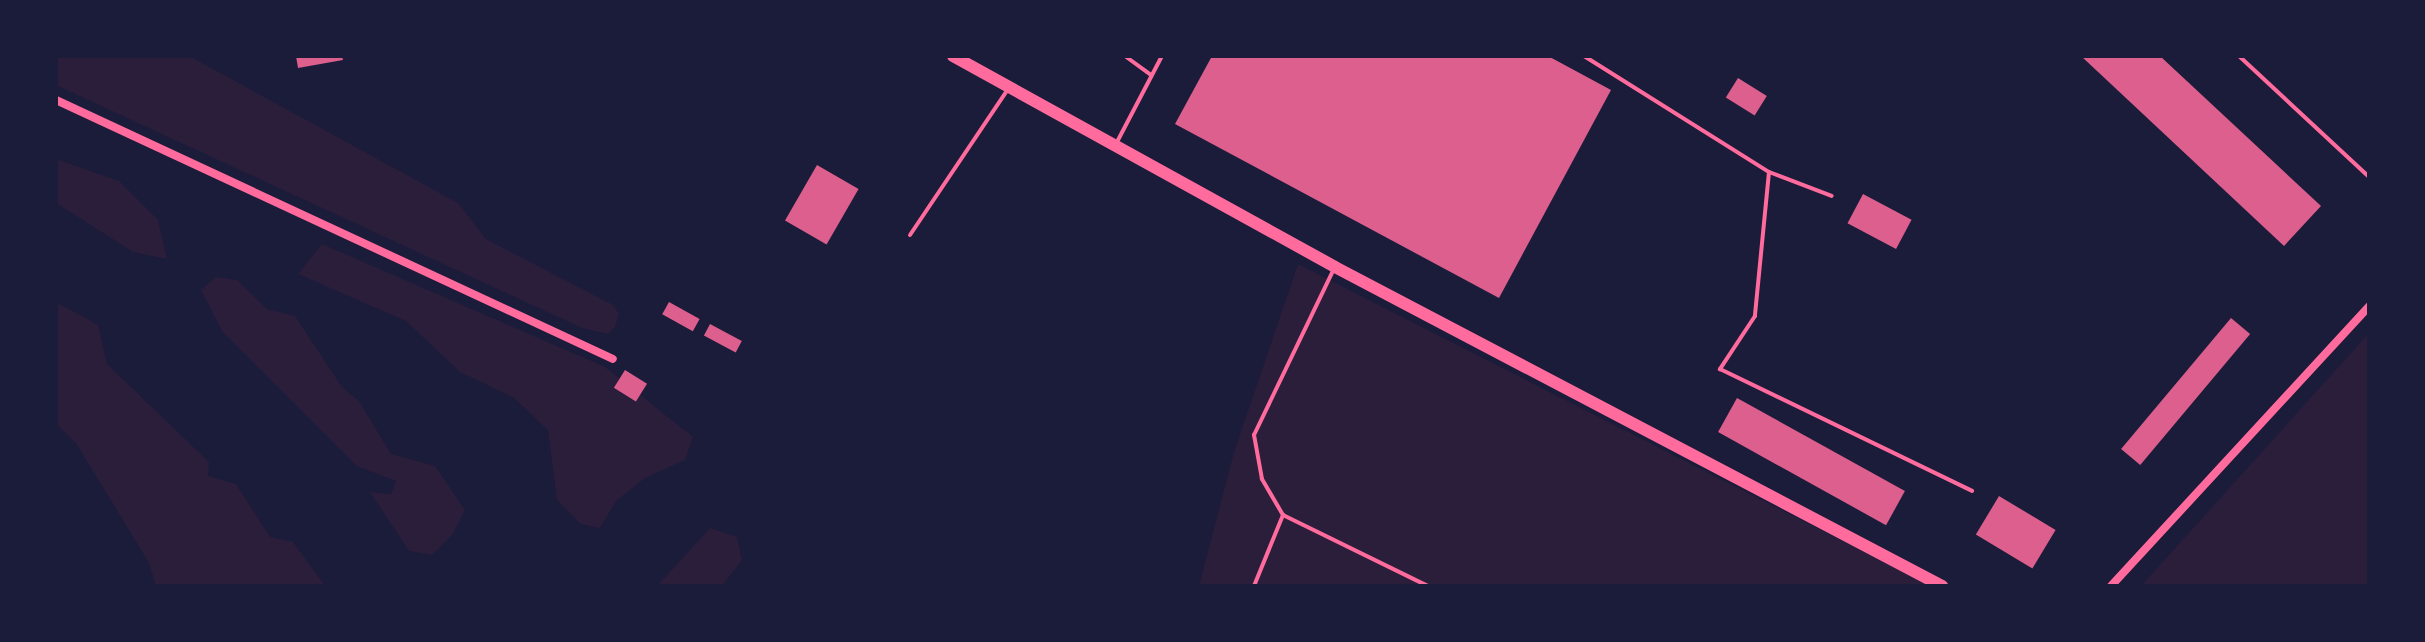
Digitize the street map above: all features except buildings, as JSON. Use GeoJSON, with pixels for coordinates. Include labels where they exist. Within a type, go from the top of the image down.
{"type":"FeatureCollection","features":[{"type":"Feature","properties":{"kind":"main road"},"geometry":{"type":"LineString","coordinates":[[953,56],[1114,148],[1335,267],[1942,586]]}},
{"type":"Feature","properties":{"kind":"street"},"geometry":{"type":"LineString","coordinates":[[56,100],[613,359]]}},
{"type":"Feature","properties":{"kind":"street"},"geometry":{"type":"LineString","coordinates":[[2111,586],[2369,306]]}},
{"type":"Feature","properties":{"kind":"lane"},"geometry":{"type":"LineString","coordinates":[[1125,56],[1151,75]]}},
{"type":"Feature","properties":{"kind":"lane"},"geometry":{"type":"LineString","coordinates":[[1114,148],[1162,56]]}},
{"type":"Feature","properties":{"kind":"lane"},"geometry":{"type":"LineString","coordinates":[[1584,56],[1769,172],[1832,196]]}},
{"type":"Feature","properties":{"kind":"lane"},"geometry":{"type":"LineString","coordinates":[[2239,56],[2369,177]]}},
{"type":"Feature","properties":{"kind":"lane"},"geometry":{"type":"LineString","coordinates":[[910,235],[1008,89]]}},
{"type":"Feature","properties":{"kind":"lane"},"geometry":{"type":"LineString","coordinates":[[1769,172],[1755,316],[1720,369],[1972,491]]}},
{"type":"Feature","properties":{"kind":"lane"},"geometry":{"type":"LineString","coordinates":[[1335,267],[1254,435],[1262,479],[1283,515],[1428,586]]}},
{"type":"Feature","properties":{"kind":"lane"},"geometry":{"type":"LineString","coordinates":[[1254,586],[1283,515]]}},
{"type":"Feature","properties":{"kind":"shaded area"},"geometry":{"type":"Polygon","coordinates":[[[56,56],[189,56],[458,203],[486,239],[613,305],[619,314],[615,327],[608,334],[582,328],[56,85],[56,56]]]}},
{"type":"Feature","properties":{"kind":"shaded area"},"geometry":{"type":"Polygon","coordinates":[[[56,159],[119,181],[158,220],[167,259],[133,252],[56,203],[56,159]]]}},
{"type":"Feature","properties":{"kind":"shaded area"},"geometry":{"type":"Polygon","coordinates":[[[322,244],[605,367],[693,437],[685,460],[645,478],[616,501],[600,528],[581,524],[557,500],[548,430],[514,398],[460,372],[406,321],[298,274],[322,244]]]}},
{"type":"Feature","properties":{"kind":"shaded area"},"geometry":{"type":"Polygon","coordinates":[[[1298,264],[1931,586],[1199,586],[1234,452],[1298,264]]]}},
{"type":"Feature","properties":{"kind":"shaded area"},"geometry":{"type":"Polygon","coordinates":[[[216,277],[237,280],[267,309],[295,316],[342,387],[359,401],[391,454],[435,466],[465,510],[453,534],[432,555],[409,551],[370,492],[391,494],[396,481],[357,466],[222,331],[201,290],[216,277]]]}},
{"type":"Feature","properties":{"kind":"shaded area"},"geometry":{"type":"Polygon","coordinates":[[[56,302],[98,325],[107,364],[209,462],[208,476],[236,484],[270,537],[293,542],[325,586],[156,586],[149,563],[76,443],[56,424],[56,302]]]}},
{"type":"Feature","properties":{"kind":"shaded area"},"geometry":{"type":"Polygon","coordinates":[[[2369,333],[2369,586],[2141,586],[2369,333]]]}},
{"type":"Feature","properties":{"kind":"shaded area"},"geometry":{"type":"Polygon","coordinates":[[[710,528],[737,537],[742,560],[722,586],[657,586],[710,528]]]}}]}
